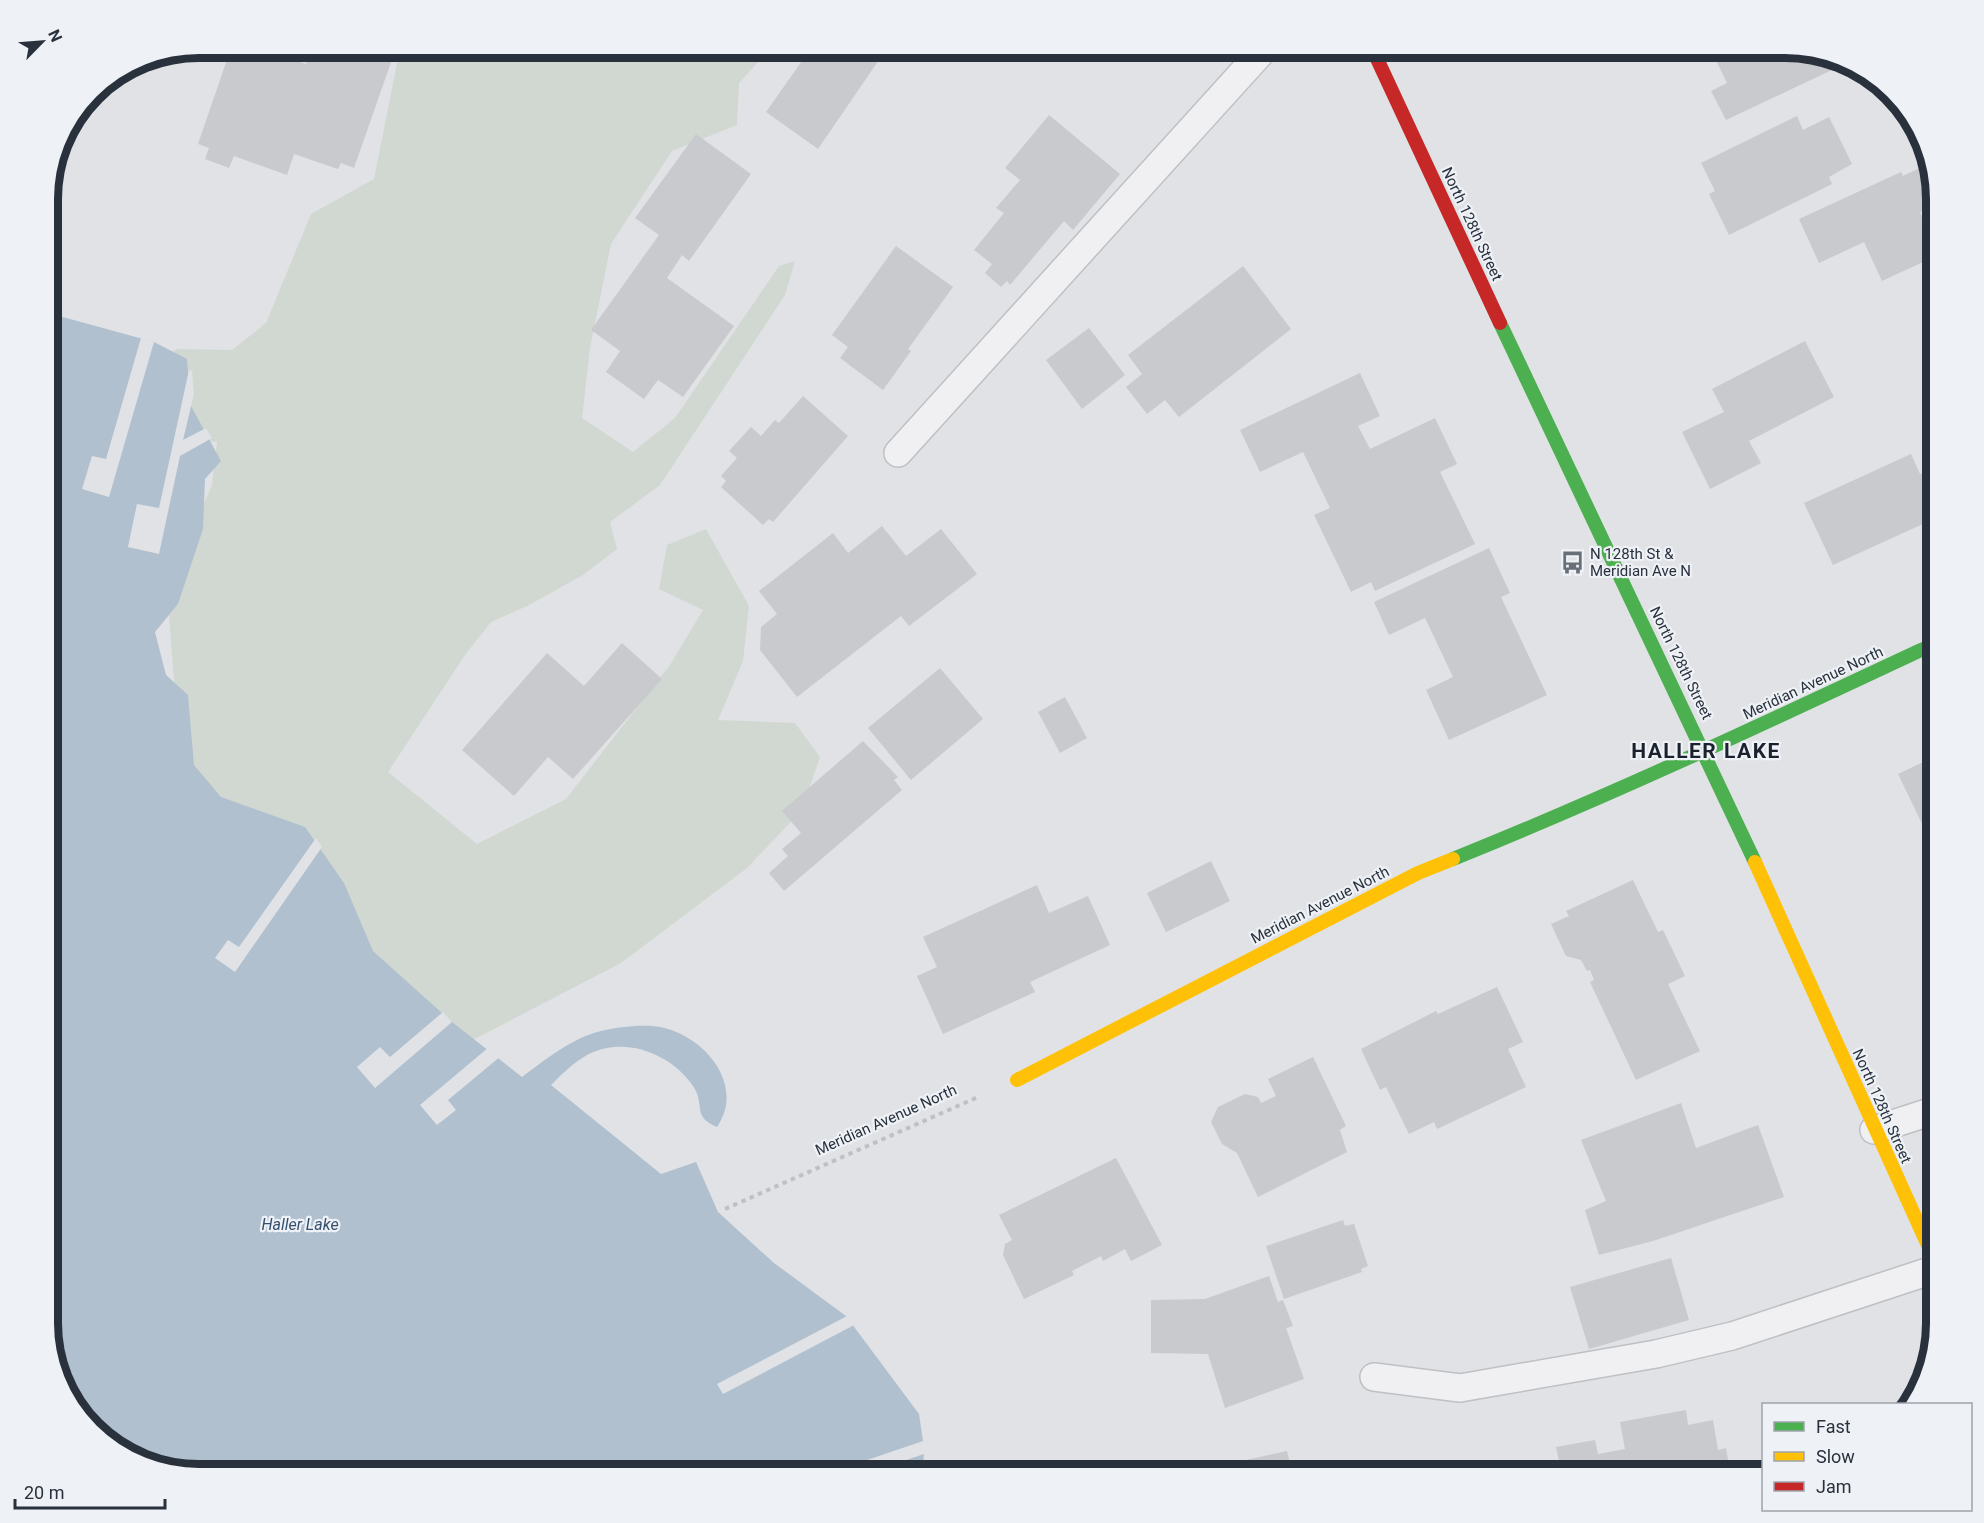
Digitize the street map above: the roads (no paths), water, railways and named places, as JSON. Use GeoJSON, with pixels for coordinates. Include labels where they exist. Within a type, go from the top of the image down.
{"type":"FeatureCollection","features":[{"type":"Feature","properties":{"kind":"street","name":"North 128th Street"},"geometry":{"type":"LineString","coordinates":[[1377,58],[1590,515],[1705,752],[1926,1242]]}},
{"type":"Feature","properties":{"kind":"street","name":"Meridian Avenue North"},"geometry":{"type":"LineString","coordinates":[[1017,1080],[1418,873],[1553,819],[1705,752],[1926,648]]}},
{"type":"Feature","properties":{"kind":"lane"},"geometry":{"type":"LineString","coordinates":[[898,453],[1256,58]]}},
{"type":"Feature","properties":{"kind":"lane"},"geometry":{"type":"LineString","coordinates":[[1874,1130],[1926,1113]]}},
{"type":"Feature","properties":{"kind":"lane"},"geometry":{"type":"LineString","coordinates":[[1374,1377],[1460,1388],[1656,1354],[1732,1336],[1926,1272]]}},
{"type":"Feature","properties":{"kind":"water","name":"Haller Lake"},"geometry":{"type":"Polygon","coordinates":[[[59,316],[154,342],[187,359],[191,406],[221,461],[205,479],[203,529],[178,604],[155,632],[166,675],[188,695],[194,765],[221,797],[305,827],[344,883],[373,951],[452,1022],[522,1077],[570,1044],[590,1034],[615,1028],[660,1027],[692,1040],[705,1051],[716,1064],[727,1095],[725,1111],[717,1127],[704,1119],[697,1093],[684,1074],[659,1056],[631,1047],[601,1049],[587,1055],[551,1085],[661,1174],[696,1162],[718,1212],[774,1263],[846,1316],[919,1414],[924,1448],[923,1464],[199,1464],[163,1460],[129,1446],[100,1423],[82,1402],[63,1360],[59,1333],[59,316]]]}},
{"type":"Feature","properties":{"kind":"place","name":"N 128th St & Meridian Ave N"},"geometry":{"type":"Point","coordinates":[1572,563]}},
{"type":"Feature","properties":{"kind":"district","name":"HALLER LAKE"},"geometry":{"type":"Point","coordinates":[1706,751]}}]}
